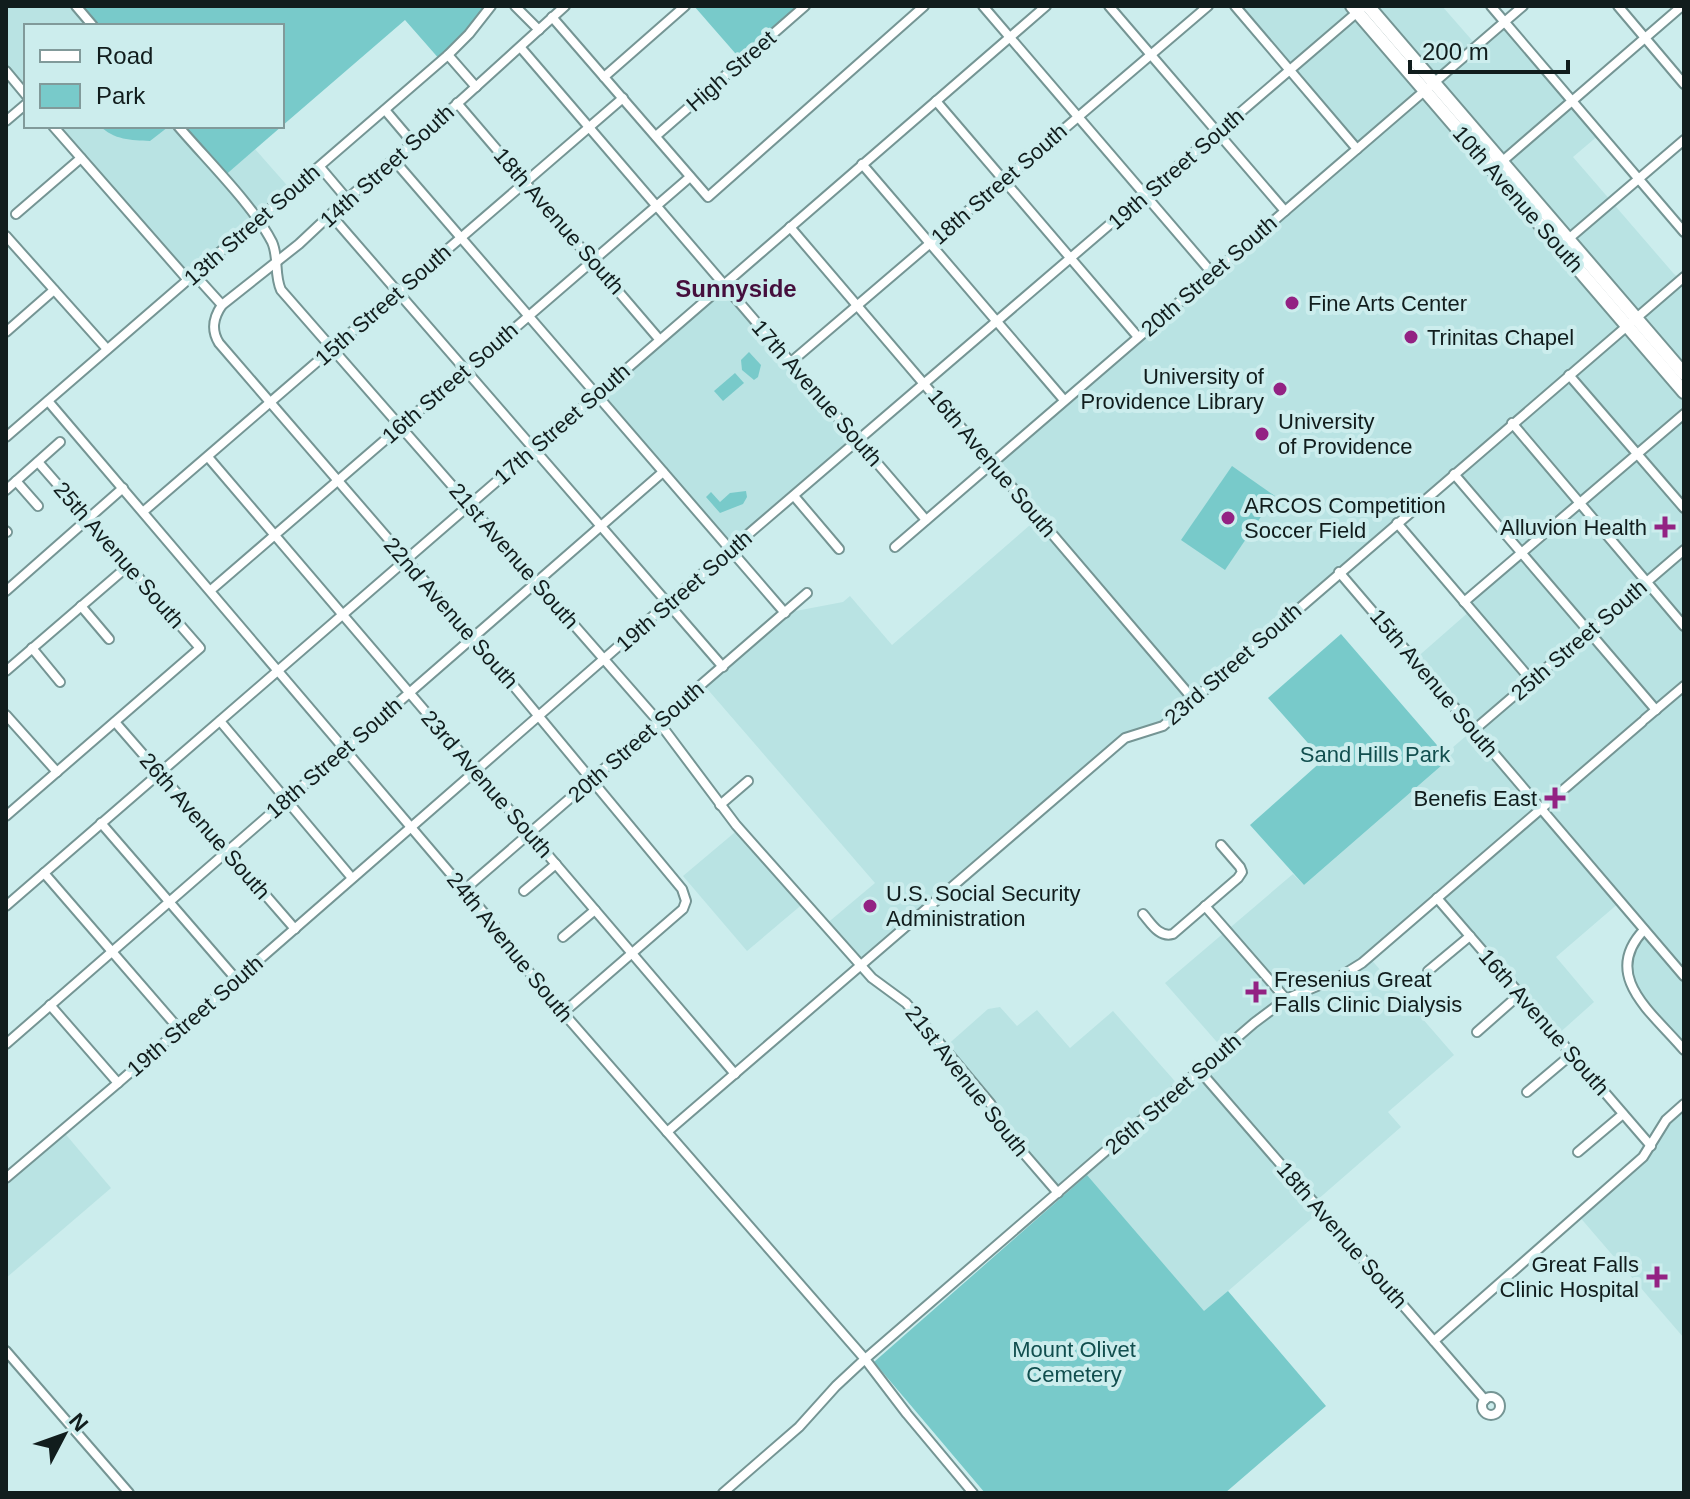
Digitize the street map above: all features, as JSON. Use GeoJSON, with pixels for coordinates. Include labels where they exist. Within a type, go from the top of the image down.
{"type":"FeatureCollection","features":[{"type":"Feature","properties":{"kind":"highway","name":"10th Avenue South"},"geometry":{"type":"LineString","coordinates":[[1361,8],[1632,322],[1684,374]]}},
{"type":"Feature","properties":{"kind":"highway","name":"10th Avenue South"},"geometry":{"type":"LineString","coordinates":[[1632,322],[1684,392]]}},
{"type":"Feature","properties":{"kind":"street"},"geometry":{"type":"LineString","coordinates":[[76,6],[91,24]]}},
{"type":"Feature","properties":{"kind":"street","name":"13th Street South"},"geometry":{"type":"LineString","coordinates":[[6,437],[448,55],[491,6]]}},
{"type":"Feature","properties":{"kind":"street"},"geometry":{"type":"LineString","coordinates":[[515,6],[539,30]]}},
{"type":"Feature","properties":{"kind":"street","name":"14th Street South"},"geometry":{"type":"LineString","coordinates":[[213,326],[215,315],[222,305],[331,215],[565,6]]}},
{"type":"Feature","properties":{"kind":"street"},"geometry":{"type":"LineString","coordinates":[[604,77],[685,6]]}},
{"type":"Feature","properties":{"kind":"street","name":"High Street"},"geometry":{"type":"LineString","coordinates":[[656,136],[805,6]]}},
{"type":"Feature","properties":{"kind":"street"},"geometry":{"type":"LineString","coordinates":[[552,17],[708,197],[924,6]]}},
{"type":"Feature","properties":{"kind":"street"},"geometry":{"type":"LineString","coordinates":[[983,6],[1212,273]]}},
{"type":"Feature","properties":{"kind":"street","name":"17th Street South"},"geometry":{"type":"LineString","coordinates":[[6,906],[1046,6]]}},
{"type":"Feature","properties":{"kind":"street"},"geometry":{"type":"LineString","coordinates":[[1109,6],[1285,211]]}},
{"type":"Feature","properties":{"kind":"street","name":"18th Street South"},"geometry":{"type":"LineString","coordinates":[[791,362],[1208,6]]}},
{"type":"Feature","properties":{"kind":"street"},"geometry":{"type":"LineString","coordinates":[[1235,6],[1357,149]]}},
{"type":"Feature","properties":{"kind":"street"},"geometry":{"type":"LineString","coordinates":[[1491,6],[1684,232]]}},
{"type":"Feature","properties":{"kind":"street","name":"20th Street South"},"geometry":{"type":"LineString","coordinates":[[895,547],[1523,6]]}},
{"type":"Feature","properties":{"kind":"street"},"geometry":{"type":"LineString","coordinates":[[1618,6],[1684,84]]}},
{"type":"Feature","properties":{"kind":"street"},"geometry":{"type":"LineString","coordinates":[[1496,167],[1682,6]]}},
{"type":"Feature","properties":{"kind":"street","name":"19th Street South"},"geometry":{"type":"LineString","coordinates":[[6,1178],[668,603],[1361,8]]}},
{"type":"Feature","properties":{"kind":"street","name":"17th Avenue South"},"geometry":{"type":"LineString","coordinates":[[521,48],[926,520]]}},
{"type":"Feature","properties":{"kind":"street"},"geometry":{"type":"LineString","coordinates":[[448,55],[476,87]]}},
{"type":"Feature","properties":{"kind":"street"},"geometry":{"type":"LineString","coordinates":[[6,71],[24,93]]}},
{"type":"Feature","properties":{"kind":"street","name":"15th Street South"},"geometry":{"type":"LineString","coordinates":[[144,511],[623,98]]}},
{"type":"Feature","properties":{"kind":"street"},"geometry":{"type":"LineString","coordinates":[[936,101],[1138,337]]}},
{"type":"Feature","properties":{"kind":"street","name":"18th Avenue South"},"geometry":{"type":"LineString","coordinates":[[457,103],[659,339]]}},
{"type":"Feature","properties":{"kind":"street"},"geometry":{"type":"LineString","coordinates":[[6,121],[24,106]]}},
{"type":"Feature","properties":{"kind":"street"},"geometry":{"type":"LineString","coordinates":[[385,110],[413,143]]}},
{"type":"Feature","properties":{"kind":"street"},"geometry":{"type":"LineString","coordinates":[[55,128],[191,277],[222,305]]}},
{"type":"Feature","properties":{"kind":"street","name":"21st Avenue South"},"geometry":{"type":"LineString","coordinates":[[180,128],[258,220],[272,242],[281,290],[538,581],[658,721],[720,805],[860,965],[883,988],[906,1003],[990,1103],[1007,1134],[1058,1193]]}},
{"type":"Feature","properties":{"kind":"street"},"geometry":{"type":"LineString","coordinates":[[1564,244],[1684,140]]}},
{"type":"Feature","properties":{"kind":"street"},"geometry":{"type":"LineString","coordinates":[[16,214],[81,158]]}},
{"type":"Feature","properties":{"kind":"street"},"geometry":{"type":"LineString","coordinates":[[393,159],[785,613]]}},
{"type":"Feature","properties":{"kind":"street"},"geometry":{"type":"LineString","coordinates":[[862,164],[1064,400]]}},
{"type":"Feature","properties":{"kind":"street"},"geometry":{"type":"LineString","coordinates":[[320,167],[347,199]]}},
{"type":"Feature","properties":{"kind":"street","name":"16th Street South"},"geometry":{"type":"LineString","coordinates":[[211,590],[690,177]]}},
{"type":"Feature","properties":{"kind":"street"},"geometry":{"type":"LineString","coordinates":[[331,215],[723,667]]}},
{"type":"Feature","properties":{"kind":"street","name":"16th Avenue South"},"geometry":{"type":"LineString","coordinates":[[790,227],[1193,699]]}},
{"type":"Feature","properties":{"kind":"street"},"geometry":{"type":"LineString","coordinates":[[6,236],[107,349]]}},
{"type":"Feature","properties":{"kind":"street","name":"23rd Street South"},"geometry":{"type":"LineString","coordinates":[[667,1132],[1125,738],[1163,726],[1684,277]]}},
{"type":"Feature","properties":{"kind":"street"},"geometry":{"type":"LineString","coordinates":[[6,332],[54,290]]}},
{"type":"Feature","properties":{"kind":"street","name":"22nd Avenue South"},"geometry":{"type":"LineString","coordinates":[[213,326],[219,343],[540,716],[682,889],[686,901],[683,909],[632,954]]}},
{"type":"Feature","properties":{"kind":"street"},"geometry":{"type":"LineString","coordinates":[[1569,375],[1684,508]]}},
{"type":"Feature","properties":{"kind":"street","name":"24th Avenue South"},"geometry":{"type":"LineString","coordinates":[[48,401],[412,827],[563,1013],[865,1359],[973,1493]]}},
{"type":"Feature","properties":{"kind":"street"},"geometry":{"type":"LineString","coordinates":[[1464,602],[1684,414]]}},
{"type":"Feature","properties":{"kind":"street"},"geometry":{"type":"LineString","coordinates":[[1512,423],[1684,626]]}},
{"type":"Feature","properties":{"kind":"street"},"geometry":{"type":"LineString","coordinates":[[6,490],[60,442]]}},
{"type":"Feature","properties":{"kind":"street","name":"23rd Avenue South"},"geometry":{"type":"LineString","coordinates":[[208,457],[735,1074]]}},
{"type":"Feature","properties":{"kind":"street","name":"25th Avenue South"},"geometry":{"type":"LineString","coordinates":[[38,462],[200,648],[115,722]]}},
{"type":"Feature","properties":{"kind":"street","name":"18th Street South"},"geometry":{"type":"LineString","coordinates":[[6,1044],[663,472]]}},
{"type":"Feature","properties":{"kind":"street"},"geometry":{"type":"LineString","coordinates":[[1454,474],[1656,710]]}},
{"type":"Feature","properties":{"kind":"street"},"geometry":{"type":"LineString","coordinates":[[16,481],[38,506]]}},
{"type":"Feature","properties":{"kind":"street"},"geometry":{"type":"LineString","coordinates":[[6,591],[123,488]]}},
{"type":"Feature","properties":{"kind":"street"},"geometry":{"type":"LineString","coordinates":[[794,496],[839,549]]}},
{"type":"Feature","properties":{"kind":"street"},"geometry":{"type":"LineString","coordinates":[[1397,523],[1532,681]]}},
{"type":"Feature","properties":{"kind":"street","name":"25th Street South"},"geometry":{"type":"LineString","coordinates":[[1474,730],[1684,550]]}},
{"type":"Feature","properties":{"kind":"street"},"geometry":{"type":"LineString","coordinates":[[6,671],[128,566]]}},
{"type":"Feature","properties":{"kind":"street","name":"15th Avenue South"},"geometry":{"type":"LineString","coordinates":[[1339,572],[1684,976]]}},
{"type":"Feature","properties":{"kind":"street","name":"20th Street South"},"geometry":{"type":"LineString","coordinates":[[464,890],[807,593]]}},
{"type":"Feature","properties":{"kind":"street"},"geometry":{"type":"LineString","coordinates":[[81,606],[109,639]]}},
{"type":"Feature","properties":{"kind":"street"},"geometry":{"type":"LineString","coordinates":[[32,648],[60,682]]}},
{"type":"Feature","properties":{"kind":"street","name":"26th Street South"},"geometry":{"type":"LineString","coordinates":[[723,1493],[799,1427],[865,1359],[1199,1070],[1286,999],[1352,970],[1684,686]]}},
{"type":"Feature","properties":{"kind":"street"},"geometry":{"type":"LineString","coordinates":[[6,715],[57,772]]}},
{"type":"Feature","properties":{"kind":"street"},"geometry":{"type":"LineString","coordinates":[[220,721],[352,878]]}},
{"type":"Feature","properties":{"kind":"street"},"geometry":{"type":"LineString","coordinates":[[7,813],[115,722]]}},
{"type":"Feature","properties":{"kind":"street","name":"26th Avenue South"},"geometry":{"type":"LineString","coordinates":[[115,722],[295,929]]}},
{"type":"Feature","properties":{"kind":"street"},"geometry":{"type":"LineString","coordinates":[[720,805],[748,781]]}},
{"type":"Feature","properties":{"kind":"street"},"geometry":{"type":"LineString","coordinates":[[101,823],[236,979]]}},
{"type":"Feature","properties":{"kind":"street"},"geometry":{"type":"LineString","coordinates":[[1143,914],[1160,933],[1167,936],[1205,906],[1242,872],[1221,845]]}},
{"type":"Feature","properties":{"kind":"street"},"geometry":{"type":"LineString","coordinates":[[524,891],[556,864]]}},
{"type":"Feature","properties":{"kind":"street"},"geometry":{"type":"LineString","coordinates":[[44,873],[179,1029]]}},
{"type":"Feature","properties":{"kind":"street","name":"16th Avenue South"},"geometry":{"type":"LineString","coordinates":[[1437,898],[1651,1146]]}},
{"type":"Feature","properties":{"kind":"street"},"geometry":{"type":"LineString","coordinates":[[1205,906],[1286,999]]}},
{"type":"Feature","properties":{"kind":"street"},"geometry":{"type":"LineString","coordinates":[[563,937],[595,910]]}},
{"type":"Feature","properties":{"kind":"street"},"geometry":{"type":"LineString","coordinates":[[1644,930],[1629,951],[1626,973],[1637,995],[1684,1050]]}},
{"type":"Feature","properties":{"kind":"street"},"geometry":{"type":"LineString","coordinates":[[1428,971],[1470,936]]}},
{"type":"Feature","properties":{"kind":"street"},"geometry":{"type":"LineString","coordinates":[[563,1013],[632,954]]}},
{"type":"Feature","properties":{"kind":"street"},"geometry":{"type":"LineString","coordinates":[[1676,967],[1684,960]]}},
{"type":"Feature","properties":{"kind":"street"},"geometry":{"type":"LineString","coordinates":[[1477,1032],[1520,994]]}},
{"type":"Feature","properties":{"kind":"street"},"geometry":{"type":"LineString","coordinates":[[50,1005],[118,1083]]}},
{"type":"Feature","properties":{"kind":"street"},"geometry":{"type":"LineString","coordinates":[[1527,1092],[1572,1054]]}},
{"type":"Feature","properties":{"kind":"street","name":"18th Avenue South"},"geometry":{"type":"LineString","coordinates":[[1199,1070],[1485,1400]]}},
{"type":"Feature","properties":{"kind":"street"},"geometry":{"type":"LineString","coordinates":[[1434,1341],[1643,1157],[1666,1120],[1684,1104]]}},
{"type":"Feature","properties":{"kind":"street"},"geometry":{"type":"LineString","coordinates":[[1578,1152],[1623,1114]]}},
{"type":"Feature","properties":{"kind":"street"},"geometry":{"type":"LineString","coordinates":[[6,1351],[129,1493]]}},
{"type":"Feature","properties":{"kind":"shaded area"},"geometry":{"type":"Polygon","coordinates":[[[6,6],[76,6],[91,24],[24,24],[24,93],[6,71],[6,6]]]}},
{"type":"Feature","properties":{"kind":"shaded area"},"geometry":{"type":"Polygon","coordinates":[[[1235,6],[1352,6],[1684,392],[1684,1050],[1637,995],[1625,960],[1644,930],[1620,902],[1556,957],[1594,1002],[1556,1036],[1437,898],[1369,957],[1454,1055],[1388,1112],[1401,1127],[1316,1201],[1203,1067],[1223,1049],[1165,983],[1293,874],[1304,885],[1449,759],[1445,754],[1473,730],[1414,660],[1471,610],[1464,602],[1521,553],[1455,474],[1163,726],[1135,734],[860,965],[825,925],[875,883],[703,684],[785,613],[843,602],[850,596],[892,645],[1038,518],[991,462],[1357,149],[1235,6]]]}},
{"type":"Feature","properties":{"kind":"shaded area"},"geometry":{"type":"Polygon","coordinates":[[[1368,6],[1442,6],[1477,46],[1505,22],[1600,134],[1573,157],[1674,274],[1680,279],[1684,277],[1684,374],[1368,6]]]}},
{"type":"Feature","properties":{"kind":"shaded area"},"geometry":{"type":"Polygon","coordinates":[[[55,128],[180,128],[222,177],[255,149],[292,191],[188,280],[55,128]]]}},
{"type":"Feature","properties":{"kind":"shaded area"},"geometry":{"type":"Polygon","coordinates":[[[723,284],[858,441],[730,550],[596,394],[723,284]]]}},
{"type":"Feature","properties":{"kind":"shaded area"},"geometry":{"type":"Polygon","coordinates":[[[740,828],[805,902],[747,951],[683,876],[740,828]]]}},
{"type":"Feature","properties":{"kind":"shaded area"},"geometry":{"type":"Polygon","coordinates":[[[1000,1007],[1017,1026],[1037,1010],[1070,1048],[1113,1011],[1180,1087],[1058,1193],[944,1048],[988,1009],[1000,1007]]]}},
{"type":"Feature","properties":{"kind":"shaded area"},"geometry":{"type":"Polygon","coordinates":[[[1200,1076],[1318,1213],[1204,1312],[1087,1175],[1200,1076]]]}},
{"type":"Feature","properties":{"kind":"shaded area","name":"Great Falls Clinic Hospital"},"geometry":{"type":"Polygon","coordinates":[[[1684,1104],[1684,1338],[1578,1215],[1643,1157],[1659,1129],[1684,1104]]]}},
{"type":"Feature","properties":{"kind":"shaded area"},"geometry":{"type":"Polygon","coordinates":[[[62,1130],[111,1188],[6,1278],[6,1178],[62,1130]]]}},
{"type":"Feature","properties":{"kind":"green space"},"geometry":{"type":"Polygon","coordinates":[[[76,6],[491,6],[441,61],[405,20],[284,124],[284,24],[91,24],[76,6]]]}},
{"type":"Feature","properties":{"kind":"green space"},"geometry":{"type":"Polygon","coordinates":[[[694,6],[800,6],[742,61],[694,6]]]}},
{"type":"Feature","properties":{"kind":"green space"},"geometry":{"type":"Polygon","coordinates":[[[102,128],[167,128],[150,141],[130,140],[102,128]]]}},
{"type":"Feature","properties":{"kind":"green space"},"geometry":{"type":"Polygon","coordinates":[[[180,128],[280,128],[222,178],[180,128]]]}},
{"type":"Feature","properties":{"kind":"green space"},"geometry":{"type":"Polygon","coordinates":[[[749,352],[761,365],[754,380],[742,370],[741,360],[749,352]]]}},
{"type":"Feature","properties":{"kind":"green space"},"geometry":{"type":"Polygon","coordinates":[[[735,373],[744,383],[723,401],[714,391],[735,373]]]}},
{"type":"Feature","properties":{"kind":"green space","name":"ARCOS Competition Soccer Field"},"geometry":{"type":"Polygon","coordinates":[[[1232,466],[1275,496],[1225,570],[1181,540],[1232,466]]]}},
{"type":"Feature","properties":{"kind":"green space"},"geometry":{"type":"Polygon","coordinates":[[[746,491],[743,504],[720,513],[706,497],[711,492],[720,502],[730,493],[746,491]]]}},
{"type":"Feature","properties":{"kind":"green space","name":"Sand Hills Park"},"geometry":{"type":"Polygon","coordinates":[[[1341,634],[1449,759],[1304,885],[1250,825],[1323,760],[1268,698],[1341,634]]]}},
{"type":"Feature","properties":{"kind":"green space","name":"Mount Olivet Cemetery"},"geometry":{"type":"Polygon","coordinates":[[[1087,1175],[1204,1311],[1228,1291],[1326,1406],[1225,1493],[985,1493],[874,1362],[1087,1175]]]}},
{"type":"Feature","properties":{"kind":"place","name":"Fine Arts Center"},"geometry":{"type":"Point","coordinates":[1292,303]}},
{"type":"Feature","properties":{"kind":"place","name":"Trinitas Chapel"},"geometry":{"type":"Point","coordinates":[1411,337]}},
{"type":"Feature","properties":{"kind":"place","name":"University of Providence Library"},"geometry":{"type":"Point","coordinates":[1280,389]}},
{"type":"Feature","properties":{"kind":"place","name":"University of Providence"},"geometry":{"type":"Point","coordinates":[1262,434]}},
{"type":"Feature","properties":{"kind":"place","name":"ARCOS Competition Soccer Field"},"geometry":{"type":"Point","coordinates":[1228,518]}},
{"type":"Feature","properties":{"kind":"place","name":"Alluvion Health"},"geometry":{"type":"Point","coordinates":[1665,527]}},
{"type":"Feature","properties":{"kind":"place","name":"Benefis East"},"geometry":{"type":"Point","coordinates":[1555,798]}},
{"type":"Feature","properties":{"kind":"place","name":"U.S. Social Security Administration"},"geometry":{"type":"Point","coordinates":[870,906]}},
{"type":"Feature","properties":{"kind":"place","name":"Fresenius Great Falls Clinic Dialysis"},"geometry":{"type":"Point","coordinates":[1256,992]}},
{"type":"Feature","properties":{"kind":"place","name":"Great Falls Clinic Hospital"},"geometry":{"type":"Point","coordinates":[1657,1277]}},
{"type":"Feature","properties":{"kind":"district","name":"Sunnyside"},"geometry":{"type":"Point","coordinates":[736,288]}}]}
